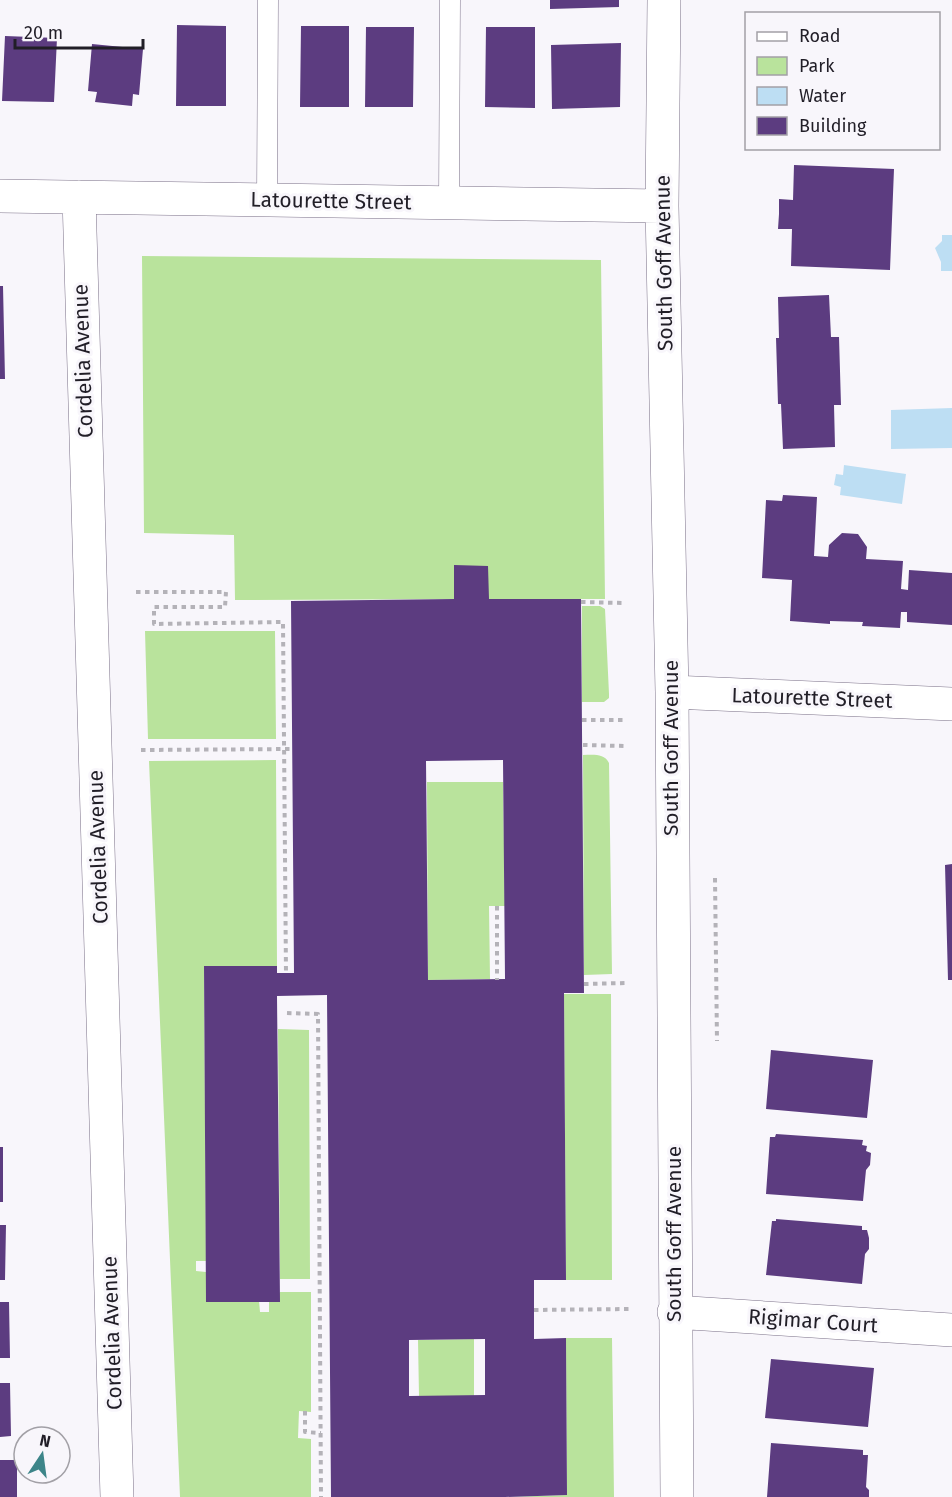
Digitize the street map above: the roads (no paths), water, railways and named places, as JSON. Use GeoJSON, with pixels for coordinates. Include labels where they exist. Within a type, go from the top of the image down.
{"type":"FeatureCollection","features":[{"type":"Feature","properties":{"kind":"street","name":"South Goff Avenue"},"geometry":{"type":"LineString","coordinates":[[664,0],[662,206],[672,692],[677,1497]]}},
{"type":"Feature","properties":{"kind":"street","name":"Latourette Street"},"geometry":{"type":"LineString","coordinates":[[0,196],[662,206]]}},
{"type":"Feature","properties":{"kind":"street","name":"Cordelia Avenue"},"geometry":{"type":"LineString","coordinates":[[79,197],[117,1497]]}},
{"type":"Feature","properties":{"kind":"street","name":"Latourette Street"},"geometry":{"type":"LineString","coordinates":[[672,692],[952,704]]}},
{"type":"Feature","properties":{"kind":"street","name":"Rigimar Court"},"geometry":{"type":"LineString","coordinates":[[675,1312],[952,1330]]}},
{"type":"Feature","properties":{"kind":"lane"},"geometry":{"type":"LineString","coordinates":[[267,200],[268,0]]}},
{"type":"Feature","properties":{"kind":"lane"},"geometry":{"type":"LineString","coordinates":[[449,202],[450,0]]}},
{"type":"Feature","properties":{"kind":"water"},"geometry":{"type":"Polygon","coordinates":[[[942,235],[952,235],[952,271],[941,271],[941,262],[935,248],[942,241],[942,235]]]}},
{"type":"Feature","properties":{"kind":"water"},"geometry":{"type":"Polygon","coordinates":[[[952,408],[952,448],[891,449],[891,410],[952,408]]]}},
{"type":"Feature","properties":{"kind":"water"},"geometry":{"type":"Polygon","coordinates":[[[844,465],[906,474],[902,504],[840,495],[841,487],[834,485],[836,474],[843,475],[844,465]]]}}]}
